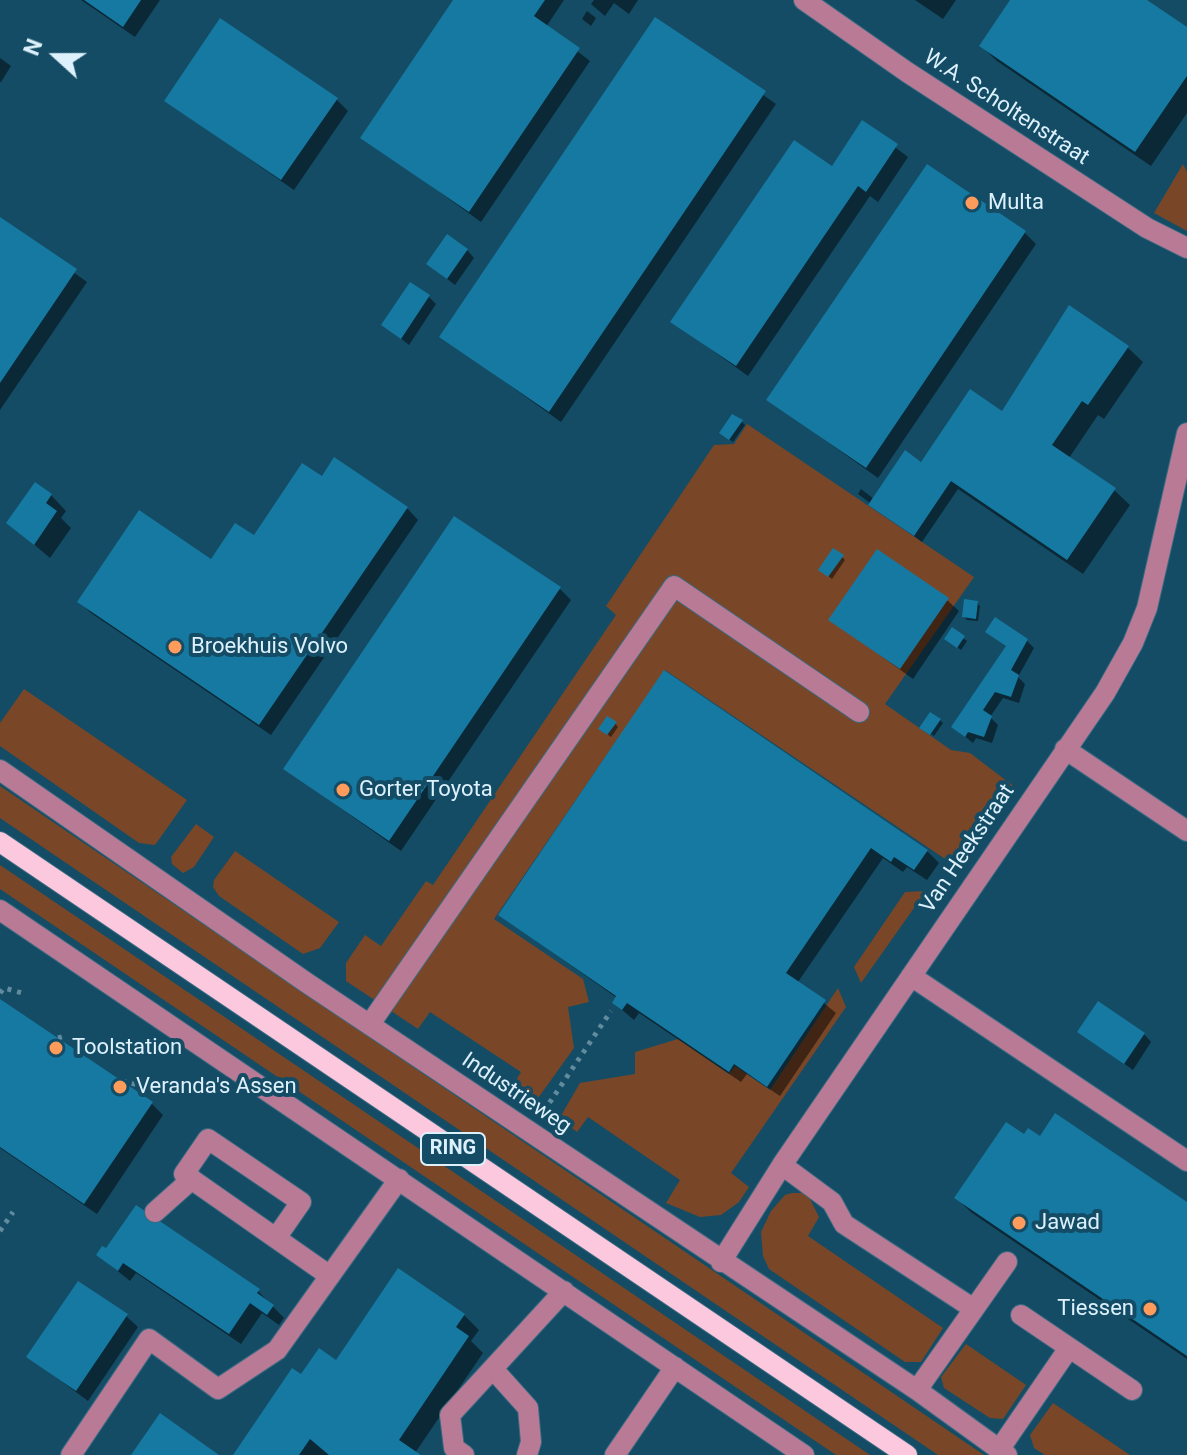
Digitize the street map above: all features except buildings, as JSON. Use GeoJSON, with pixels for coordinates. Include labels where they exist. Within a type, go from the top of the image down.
{"type":"FeatureCollection","features":[{"type":"Feature","properties":{"kind":"main road","name":"RING"},"geometry":{"type":"LineString","coordinates":[[0,842],[907,1455]]}},
{"type":"Feature","properties":{"kind":"street","name":"W.A. Scholtenstraat"},"geometry":{"type":"LineString","coordinates":[[804,0],[907,72],[1147,228],[1187,248]]}},
{"type":"Feature","properties":{"kind":"street","name":"Van Heekstraat"},"geometry":{"type":"LineString","coordinates":[[721,1262],[782,1165],[1105,693],[1141,625],[1187,433]]}},
{"type":"Feature","properties":{"kind":"street"},"geometry":{"type":"LineString","coordinates":[[370,1024],[674,586],[859,712]]}},
{"type":"Feature","properties":{"kind":"street"},"geometry":{"type":"LineString","coordinates":[[1065,749],[1187,831]]}},
{"type":"Feature","properties":{"kind":"street","name":"Industrieweg"},"geometry":{"type":"LineString","coordinates":[[0,770],[721,1262],[917,1390],[1003,1452]]}},
{"type":"Feature","properties":{"kind":"street"},"geometry":{"type":"LineString","coordinates":[[0,910],[804,1455]]}},
{"type":"Feature","properties":{"kind":"street"},"geometry":{"type":"LineString","coordinates":[[911,976],[1187,1161]]}},
{"type":"Feature","properties":{"kind":"street"},"geometry":{"type":"LineString","coordinates":[[276,1238],[301,1202],[208,1139],[184,1174],[330,1276]]}},
{"type":"Feature","properties":{"kind":"street"},"geometry":{"type":"LineString","coordinates":[[782,1165],[824,1195],[844,1224],[974,1309]]}},
{"type":"Feature","properties":{"kind":"street"},"geometry":{"type":"LineString","coordinates":[[155,1212],[192,1179]]}},
{"type":"Feature","properties":{"kind":"street"},"geometry":{"type":"LineString","coordinates":[[71,1455],[149,1339],[218,1389],[277,1350],[399,1179]]}},
{"type":"Feature","properties":{"kind":"street"},"geometry":{"type":"LineString","coordinates":[[917,1390],[1007,1262]]}},
{"type":"Feature","properties":{"kind":"street"},"geometry":{"type":"LineString","coordinates":[[464,1455],[454,1448],[450,1415],[564,1291]]}},
{"type":"Feature","properties":{"kind":"street"},"geometry":{"type":"LineString","coordinates":[[1021,1315],[1132,1390]]}},
{"type":"Feature","properties":{"kind":"street"},"geometry":{"type":"LineString","coordinates":[[1003,1452],[1069,1348]]}},
{"type":"Feature","properties":{"kind":"street"},"geometry":{"type":"LineString","coordinates":[[615,1455],[675,1367]]}},
{"type":"Feature","properties":{"kind":"street"},"geometry":{"type":"LineString","coordinates":[[493,1369],[528,1408],[531,1442],[527,1455]]}},
{"type":"Feature","properties":{"kind":"path"},"geometry":{"type":"LineString","coordinates":[[0,993],[4,988],[26,994]]}},
{"type":"Feature","properties":{"kind":"path"},"geometry":{"type":"LineString","coordinates":[[530,1132],[611,1011]]}},
{"type":"Feature","properties":{"kind":"path"},"geometry":{"type":"LineString","coordinates":[[58,1038],[65,1036]]}},
{"type":"Feature","properties":{"kind":"path"},"geometry":{"type":"LineString","coordinates":[[122,1081],[138,1085],[142,1094]]}},
{"type":"Feature","properties":{"kind":"path"},"geometry":{"type":"LineString","coordinates":[[0,1231],[13,1212]]}},
{"type":"Feature","properties":{"kind":"shaded area"},"geometry":{"type":"Polygon","coordinates":[[[1183,164],[1187,172],[1187,231],[1154,213],[1183,164]]]}},
{"type":"Feature","properties":{"kind":"shaded area"},"geometry":{"type":"Polygon","coordinates":[[[747,424],[974,577],[885,704],[951,750],[970,753],[1016,788],[960,869],[665,670],[494,919],[583,979],[589,1002],[568,1007],[574,1048],[536,1101],[512,1087],[521,1072],[430,1012],[418,1029],[346,981],[346,963],[365,935],[381,946],[426,881],[433,885],[616,615],[606,606],[714,445],[734,444],[747,424]]]}},
{"type":"Feature","properties":{"kind":"shaded area"},"geometry":{"type":"Polygon","coordinates":[[[24,689],[187,800],[155,845],[139,843],[0,746],[0,723],[24,689]]]}},
{"type":"Feature","properties":{"kind":"shaded area"},"geometry":{"type":"Polygon","coordinates":[[[0,786],[984,1455],[938,1455],[75,869],[0,818],[0,786]]]}},
{"type":"Feature","properties":{"kind":"shaded area"},"geometry":{"type":"Polygon","coordinates":[[[196,824],[214,837],[194,867],[183,873],[172,864],[171,857],[196,824]]]}},
{"type":"Feature","properties":{"kind":"shaded area"},"geometry":{"type":"Polygon","coordinates":[[[235,851],[339,922],[320,948],[303,954],[219,896],[213,887],[214,880],[235,851]]]}},
{"type":"Feature","properties":{"kind":"shaded area"},"geometry":{"type":"Polygon","coordinates":[[[0,865],[870,1455],[836,1455],[0,889],[0,865]]]}},
{"type":"Feature","properties":{"kind":"shaded area"},"geometry":{"type":"Polygon","coordinates":[[[926,891],[861,983],[854,967],[905,892],[926,891]]]}},
{"type":"Feature","properties":{"kind":"shaded area"},"geometry":{"type":"Polygon","coordinates":[[[838,988],[846,1007],[731,1173],[749,1187],[739,1202],[721,1215],[700,1217],[666,1203],[680,1180],[588,1117],[577,1132],[562,1120],[562,1114],[580,1083],[635,1074],[635,1052],[678,1039],[729,1074],[735,1066],[770,1090],[838,988]]]}},
{"type":"Feature","properties":{"kind":"shaded area"},"geometry":{"type":"Polygon","coordinates":[[[807,1193],[819,1217],[808,1236],[943,1328],[921,1362],[905,1362],[769,1269],[763,1256],[761,1232],[771,1211],[785,1195],[807,1193]]]}},
{"type":"Feature","properties":{"kind":"shaded area"},"geometry":{"type":"Polygon","coordinates":[[[966,1344],[1026,1385],[1003,1419],[990,1418],[944,1388],[941,1377],[966,1344]]]}},
{"type":"Feature","properties":{"kind":"shaded area"},"geometry":{"type":"Polygon","coordinates":[[[1053,1403],[1130,1455],[1045,1455],[1034,1448],[1030,1435],[1053,1403]]]}},
{"type":"Feature","properties":{"kind":"place","name":"Multa"},"geometry":{"type":"Point","coordinates":[972,203]}},
{"type":"Feature","properties":{"kind":"place","name":"Broekhuis Volvo"},"geometry":{"type":"Point","coordinates":[175,647]}},
{"type":"Feature","properties":{"kind":"place","name":"Gorter Toyota"},"geometry":{"type":"Point","coordinates":[343,790]}},
{"type":"Feature","properties":{"kind":"place","name":"Toolstation"},"geometry":{"type":"Point","coordinates":[56,1048]}},
{"type":"Feature","properties":{"kind":"place","name":"Veranda's Assen"},"geometry":{"type":"Point","coordinates":[120,1087]}},
{"type":"Feature","properties":{"kind":"place","name":"Jawad"},"geometry":{"type":"Point","coordinates":[1019,1223]}},
{"type":"Feature","properties":{"kind":"place","name":"Tiessen"},"geometry":{"type":"Point","coordinates":[1150,1309]}}]}
